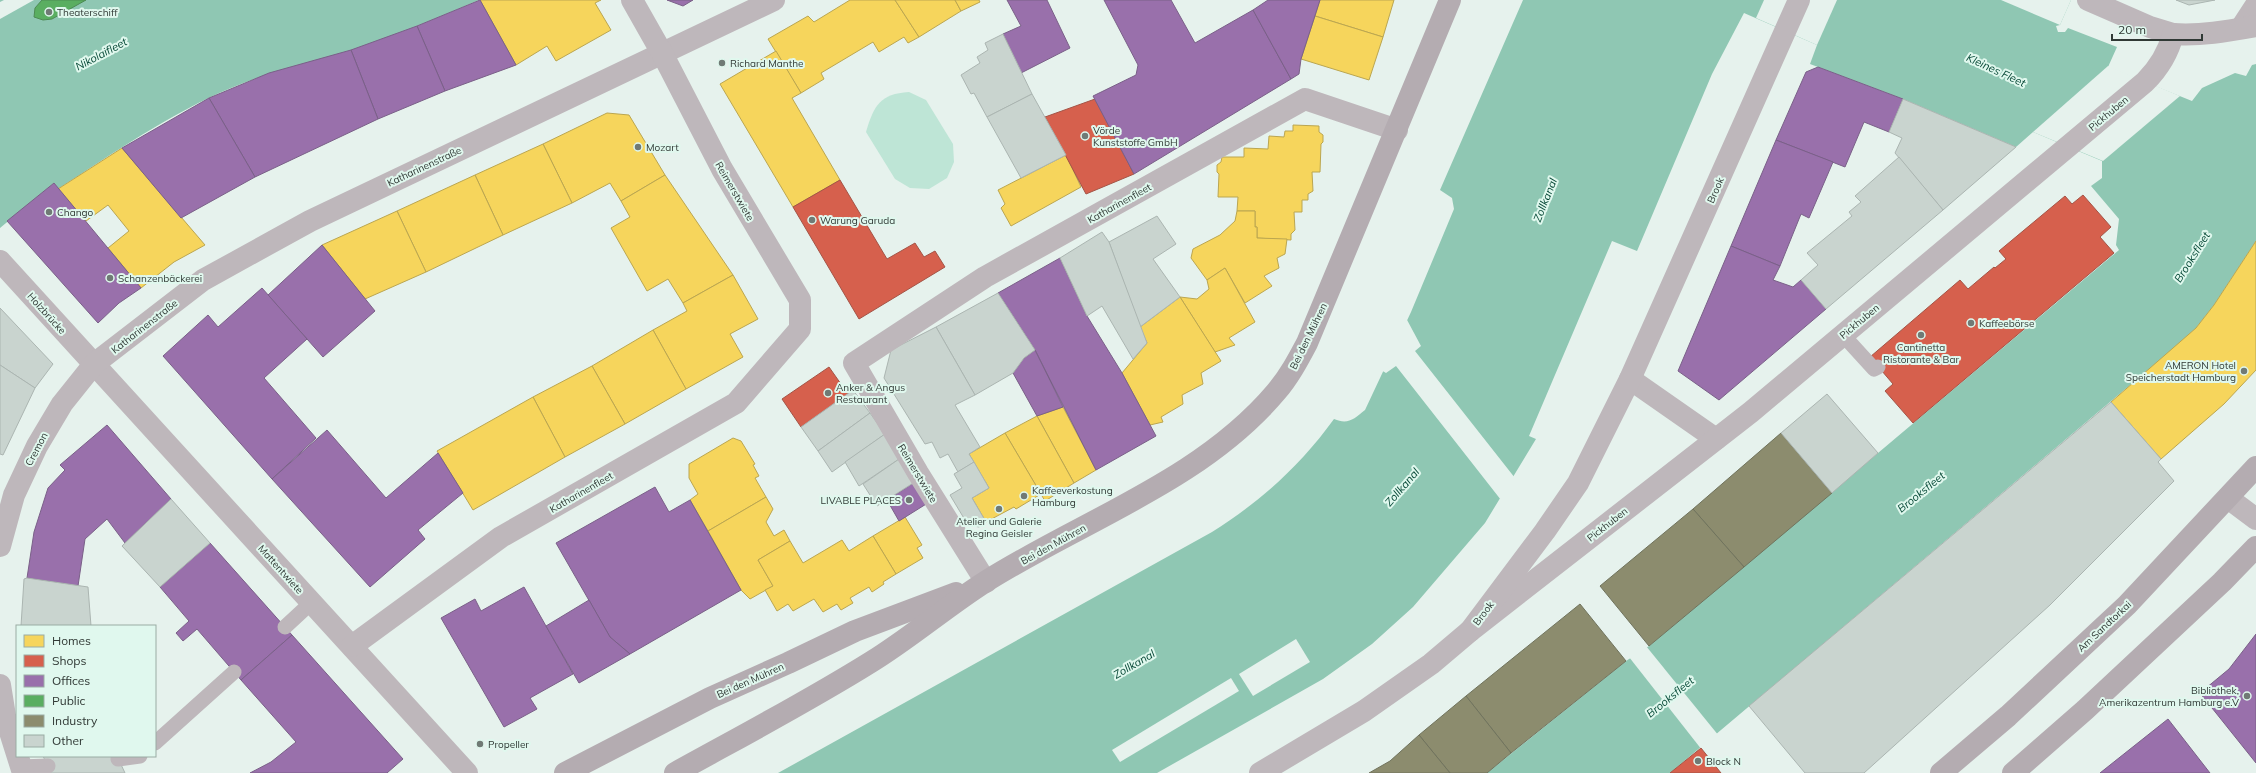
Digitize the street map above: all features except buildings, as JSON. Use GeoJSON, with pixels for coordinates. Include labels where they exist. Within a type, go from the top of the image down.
{"type":"FeatureCollection","features":[{"type":"Feature","properties":{"kind":"main road","name":"Bei den Mühren"},"geometry":{"type":"LineString","coordinates":[[675,773],[872,662],[986,582],[1183,471],[1223,443],[1276,392],[1294,368],[1307,343],[1450,0]]}},
{"type":"Feature","properties":{"kind":"main road","name":"Am Sandtorkai"},"geometry":{"type":"LineString","coordinates":[[1941,773],[2013,711],[2127,605],[2256,467]]}},
{"type":"Feature","properties":{"kind":"main road"},"geometry":{"type":"LineString","coordinates":[[2013,773],[2085,710],[2222,582],[2256,547]]}},
{"type":"Feature","properties":{"kind":"main road","name":"Bei den Mühren"},"geometry":{"type":"LineString","coordinates":[[565,773],[710,698],[854,631],[986,582]]}},
{"type":"Feature","properties":{"kind":"street","name":"Reimerstwiete"},"geometry":{"type":"LineString","coordinates":[[632,0],[662,53],[722,169],[800,300],[800,329]]}},
{"type":"Feature","properties":{"kind":"street","name":"Katharinenstraße"},"geometry":{"type":"LineString","coordinates":[[94,364],[203,280],[310,220],[774,0]]}},
{"type":"Feature","properties":{"kind":"street","name":"Brook"},"geometry":{"type":"LineString","coordinates":[[1260,773],[1364,711],[1431,664],[1470,631],[1545,532],[1578,483],[1630,379],[1799,0]]}},
{"type":"Feature","properties":{"kind":"street"},"geometry":{"type":"LineString","coordinates":[[2088,0],[2150,27],[2173,34],[2191,36],[2249,27],[2256,5]]}},
{"type":"Feature","properties":{"kind":"street","name":"Pickhuben"},"geometry":{"type":"LineString","coordinates":[[1470,631],[1716,439],[2145,82],[2164,60],[2173,34]]}},
{"type":"Feature","properties":{"kind":"street","name":"Katharinenfleet"},"geometry":{"type":"LineString","coordinates":[[854,363],[985,277],[1305,99],[1397,130]]}},
{"type":"Feature","properties":{"kind":"street","name":"Holzbrücke"},"geometry":{"type":"LineString","coordinates":[[0,261],[94,364]]}},
{"type":"Feature","properties":{"kind":"street","name":"Katharinenfleet"},"geometry":{"type":"LineString","coordinates":[[352,646],[501,537],[736,403],[800,329]]}},
{"type":"Feature","properties":{"kind":"street","name":"Reimerstwiete"},"geometry":{"type":"LineString","coordinates":[[854,363],[918,473],[986,582]]}},
{"type":"Feature","properties":{"kind":"street","name":"Cremon"},"geometry":{"type":"LineString","coordinates":[[0,546],[14,495],[37,446],[62,404],[94,364]]}},
{"type":"Feature","properties":{"kind":"street","name":"Mattentwiete"},"geometry":{"type":"LineString","coordinates":[[94,364],[467,773]]}},
{"type":"Feature","properties":{"kind":"street"},"geometry":{"type":"LineString","coordinates":[[1630,379],[1716,439]]}},
{"type":"Feature","properties":{"kind":"street"},"geometry":{"type":"LineString","coordinates":[[2228,498],[2256,519]]}},
{"type":"Feature","properties":{"kind":"street"},"geometry":{"type":"LineString","coordinates":[[0,685],[5,716],[16,751]]}},
{"type":"Feature","properties":{"kind":"street"},"geometry":{"type":"LineString","coordinates":[[18,757],[22,770]]}},
{"type":"Feature","properties":{"kind":"lane"},"geometry":{"type":"LineString","coordinates":[[1843,334],[1874,369],[1878,367]]}},
{"type":"Feature","properties":{"kind":"lane"},"geometry":{"type":"LineString","coordinates":[[285,627],[312,602]]}},
{"type":"Feature","properties":{"kind":"lane"},"geometry":{"type":"LineString","coordinates":[[156,742],[234,672]]}},
{"type":"Feature","properties":{"kind":"lane"},"geometry":{"type":"LineString","coordinates":[[118,759],[133,757]]}},
{"type":"Feature","properties":{"kind":"lane"},"geometry":{"type":"LineString","coordinates":[[22,770],[48,766]]}},
{"type":"Feature","properties":{"kind":"shaded area"},"geometry":{"type":"Polygon","coordinates":[[[909,92],[926,100],[953,144],[954,162],[947,178],[929,189],[910,188],[895,179],[866,132],[875,108],[885,98],[899,93],[909,92]]]}},
{"type":"Feature","properties":{"kind":"water","name":"Nikolaifleet"},"geometry":{"type":"Polygon","coordinates":[[[0,0],[479,0],[384,39],[337,55],[246,82],[209,98],[186,109],[142,135],[58,189],[54,183],[0,228],[0,0]]]}},
{"type":"Feature","properties":{"kind":"water"},"geometry":{"type":"Polygon","coordinates":[[[1523,0],[2071,0],[2060,25],[2056,26],[2058,32],[2065,32],[2068,28],[2117,47],[2108,67],[2192,101],[2202,88],[2235,73],[2246,76],[2252,65],[2256,64],[2256,241],[2214,305],[2196,328],[2174,348],[1670,773],[1487,773],[1626,661],[1649,646],[2119,250],[2116,245],[2119,219],[2091,186],[2102,178],[2102,161],[2033,132],[2016,147],[1903,99],[1810,64],[1817,45],[1744,13],[1712,74],[1637,251],[1612,241],[1529,436],[1536,439],[1485,523],[1413,607],[1372,644],[1323,679],[1157,773],[778,773],[1212,532],[1247,508],[1279,482],[1321,436],[1334,419],[1339,421],[1351,420],[1365,410],[1411,312],[1454,209],[1452,198],[1440,190],[1523,0]]]}},
{"type":"Feature","properties":{"kind":"pier"},"geometry":{"type":"Polygon","coordinates":[[[4,0],[34,0],[0,19],[0,2],[4,0]]]}},
{"type":"Feature","properties":{"kind":"pier"},"geometry":{"type":"Polygon","coordinates":[[[1764,0],[1837,0],[1817,45],[1756,18],[1764,0]]]}},
{"type":"Feature","properties":{"kind":"pier"},"geometry":{"type":"Polygon","coordinates":[[[2001,0],[2071,0],[2060,25],[2001,0]]]}},
{"type":"Feature","properties":{"kind":"pier"},"geometry":{"type":"Polygon","coordinates":[[[2108,66],[2180,96],[2103,161],[2033,132],[2108,66]]]}},
{"type":"Feature","properties":{"kind":"pier"},"geometry":{"type":"Polygon","coordinates":[[[1406,318],[1421,346],[1415,351],[1515,478],[1501,500],[1396,366],[1386,373],[1381,370],[1406,318]]]}},
{"type":"Feature","properties":{"kind":"pier"},"geometry":{"type":"Polygon","coordinates":[[[1296,639],[1310,662],[1253,696],[1239,674],[1296,639]]]}},
{"type":"Feature","properties":{"kind":"pier"},"geometry":{"type":"Polygon","coordinates":[[[1646,646],[1719,736],[1702,750],[1629,657],[1646,646]]]}},
{"type":"Feature","properties":{"kind":"pier"},"geometry":{"type":"Polygon","coordinates":[[[1231,678],[1239,691],[1120,762],[1112,750],[1231,678]]]}},
{"type":"Feature","properties":{"kind":"place","name":"Theaterschiff"},"geometry":{"type":"Point","coordinates":[49,12]}},
{"type":"Feature","properties":{"kind":"place","name":"Richard Manthe"},"geometry":{"type":"Point","coordinates":[722,63]}},
{"type":"Feature","properties":{"kind":"place","name":"Vörde Kunststoffe GmbH"},"geometry":{"type":"Point","coordinates":[1085,136]}},
{"type":"Feature","properties":{"kind":"place","name":"Mozart"},"geometry":{"type":"Point","coordinates":[638,147]}},
{"type":"Feature","properties":{"kind":"place","name":"Chango"},"geometry":{"type":"Point","coordinates":[49,212]}},
{"type":"Feature","properties":{"kind":"place","name":"Warung Garuda"},"geometry":{"type":"Point","coordinates":[812,220]}},
{"type":"Feature","properties":{"kind":"place","name":"Schanzenbäckerei"},"geometry":{"type":"Point","coordinates":[110,278]}},
{"type":"Feature","properties":{"kind":"place","name":"Kaffeebörse"},"geometry":{"type":"Point","coordinates":[1971,323]}},
{"type":"Feature","properties":{"kind":"place","name":"Cantinetta Ristorante & Bar"},"geometry":{"type":"Point","coordinates":[1921,335]}},
{"type":"Feature","properties":{"kind":"place","name":"AMERON Hotel Speicherstadt Hamburg"},"geometry":{"type":"Point","coordinates":[2244,371]}},
{"type":"Feature","properties":{"kind":"place","name":"Anker & Angus Restaurant"},"geometry":{"type":"Point","coordinates":[828,393]}},
{"type":"Feature","properties":{"kind":"place","name":"Kaffeeverkostung Hamburg"},"geometry":{"type":"Point","coordinates":[1024,496]}},
{"type":"Feature","properties":{"kind":"place","name":"LIVABLE PLACES"},"geometry":{"type":"Point","coordinates":[909,500]}},
{"type":"Feature","properties":{"kind":"place","name":"Atelier und Galerie Regina Geisler"},"geometry":{"type":"Point","coordinates":[999,509]}},
{"type":"Feature","properties":{"kind":"place","name":"Bibliothek, Amerikazentrum Hamburg e.V"},"geometry":{"type":"Point","coordinates":[2247,696]}},
{"type":"Feature","properties":{"kind":"place","name":"Propeller"},"geometry":{"type":"Point","coordinates":[480,744]}},
{"type":"Feature","properties":{"kind":"place","name":"Block N"},"geometry":{"type":"Point","coordinates":[1698,761]}},
{"type":"Feature","properties":{"kind":"water label","name":"Kleines Fleet"},"geometry":{"type":"Point","coordinates":[1996,70]}},
{"type":"Feature","properties":{"kind":"water label","name":"Zollkanal"},"geometry":{"type":"Point","coordinates":[1545,200]}},
{"type":"Feature","properties":{"kind":"water label","name":"Brooksfleet"},"geometry":{"type":"Point","coordinates":[2192,257]}},
{"type":"Feature","properties":{"kind":"water label","name":"Zollkanal"},"geometry":{"type":"Point","coordinates":[1402,487]}},
{"type":"Feature","properties":{"kind":"water label","name":"Brooksfleet"},"geometry":{"type":"Point","coordinates":[1921,492]}},
{"type":"Feature","properties":{"kind":"water label","name":"Zollkanal"},"geometry":{"type":"Point","coordinates":[1134,664]}},
{"type":"Feature","properties":{"kind":"water label","name":"Brooksfleet"},"geometry":{"type":"Point","coordinates":[1670,697]}}]}
